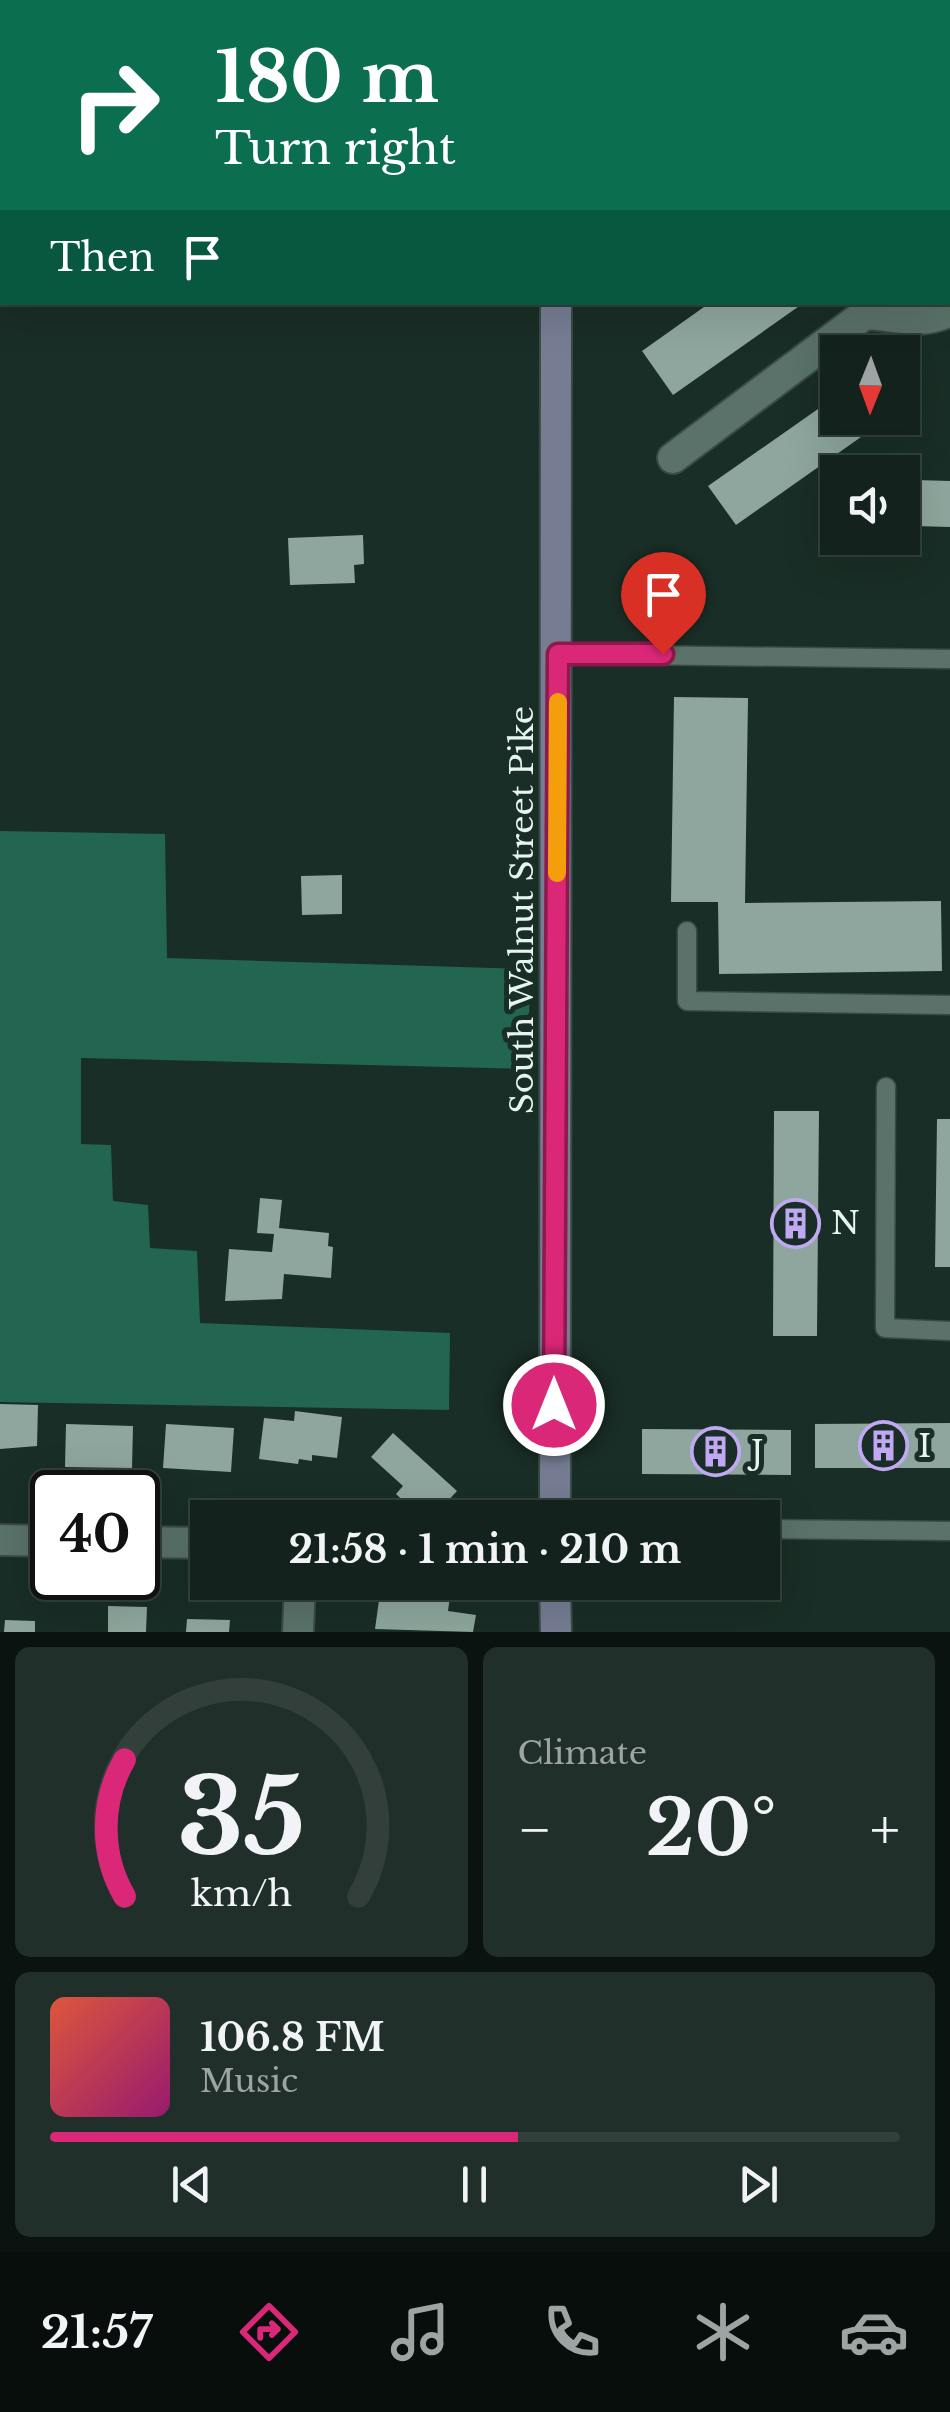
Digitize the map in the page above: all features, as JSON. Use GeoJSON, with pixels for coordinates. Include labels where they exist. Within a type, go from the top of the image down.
{"type":"FeatureCollection","features":[{"type":"Feature","properties":{"kind":"street","name":"South Walnut Street Pike"},"geometry":{"type":"LineString","coordinates":[[554,1500],[556,305]]}},
{"type":"Feature","properties":{"kind":"street"},"geometry":{"type":"LineString","coordinates":[[673,458],[865,314],[916,321],[932,320],[950,311]]}},
{"type":"Feature","properties":{"kind":"street"},"geometry":{"type":"LineString","coordinates":[[0,1540],[30,1541]]}},
{"type":"Feature","properties":{"kind":"street"},"geometry":{"type":"LineString","coordinates":[[160,1542],[190,1543]]}},
{"type":"Feature","properties":{"kind":"street"},"geometry":{"type":"LineString","coordinates":[[298,1632],[299,1600]]}},
{"type":"Feature","properties":{"kind":"street"},"geometry":{"type":"LineString","coordinates":[[555,1600],[556,1632]]}},
{"type":"Feature","properties":{"kind":"lane"},"geometry":{"type":"LineString","coordinates":[[558,654],[950,659]]}},
{"type":"Feature","properties":{"kind":"lane"},"geometry":{"type":"LineString","coordinates":[[687,932],[686,1001],[950,1005]]}},
{"type":"Feature","properties":{"kind":"lane"},"geometry":{"type":"LineString","coordinates":[[886,1087],[885,1328],[950,1331]]}},
{"type":"Feature","properties":{"kind":"lane"},"geometry":{"type":"LineString","coordinates":[[780,1529],[950,1531]]}},
{"type":"Feature","properties":{"kind":"green space"},"geometry":{"type":"Polygon","coordinates":[[[0,831],[165,834],[167,958],[530,969],[528,1069],[81,1058],[81,1144],[111,1145],[113,1201],[148,1205],[150,1248],[197,1251],[200,1323],[450,1333],[449,1410],[0,1402],[0,831]]]}},
{"type":"Feature","properties":{"kind":"building"},"geometry":{"type":"Polygon","coordinates":[[[707,305],[801,305],[673,395],[642,351],[707,305]]]}},
{"type":"Feature","properties":{"kind":"building"},"geometry":{"type":"Polygon","coordinates":[[[820,408],[820,435],[864,435],[835,455],[820,455],[820,466],[736,525],[708,486],[820,408]]]}},
{"type":"Feature","properties":{"kind":"building"},"geometry":{"type":"Polygon","coordinates":[[[920,480],[950,481],[950,527],[920,526],[920,480]]]}},
{"type":"Feature","properties":{"kind":"building"},"geometry":{"type":"Polygon","coordinates":[[[363,535],[364,564],[354,565],[355,583],[290,585],[288,538],[363,535]]]}},
{"type":"Feature","properties":{"kind":"building"},"geometry":{"type":"Polygon","coordinates":[[[674,697],[748,698],[745,903],[941,901],[942,971],[719,974],[718,902],[671,902],[674,697]]]}},
{"type":"Feature","properties":{"kind":"building"},"geometry":{"type":"Polygon","coordinates":[[[342,875],[342,914],[302,915],[301,876],[342,875]]]}},
{"type":"Feature","properties":{"kind":"building","name":"N"},"geometry":{"type":"Polygon","coordinates":[[[774,1111],[819,1111],[817,1336],[773,1336],[774,1111]]]}},
{"type":"Feature","properties":{"kind":"building"},"geometry":{"type":"Polygon","coordinates":[[[937,1119],[950,1119],[950,1267],[935,1267],[937,1119]]]}},
{"type":"Feature","properties":{"kind":"building"},"geometry":{"type":"Polygon","coordinates":[[[260,1198],[282,1200],[279,1228],[329,1233],[328,1246],[333,1247],[331,1278],[284,1274],[282,1299],[225,1301],[229,1249],[272,1252],[274,1234],[257,1233],[260,1198]]]}},
{"type":"Feature","properties":{"kind":"building"},"geometry":{"type":"Polygon","coordinates":[[[0,1404],[38,1405],[37,1446],[0,1449],[0,1404]]]}},
{"type":"Feature","properties":{"kind":"building"},"geometry":{"type":"Polygon","coordinates":[[[295,1411],[342,1417],[337,1458],[312,1455],[312,1461],[299,1459],[298,1464],[259,1459],[264,1418],[294,1421],[295,1411]]]}},
{"type":"Feature","properties":{"kind":"building","name":"I"},"geometry":{"type":"Polygon","coordinates":[[[950,1423],[950,1468],[815,1468],[815,1424],[950,1423]]]}},
{"type":"Feature","properties":{"kind":"building"},"geometry":{"type":"Polygon","coordinates":[[[66,1424],[133,1426],[132,1468],[65,1467],[66,1424]]]}},
{"type":"Feature","properties":{"kind":"building"},"geometry":{"type":"Polygon","coordinates":[[[166,1424],[234,1428],[231,1472],[163,1468],[166,1424]]]}},
{"type":"Feature","properties":{"kind":"building","name":"J"},"geometry":{"type":"Polygon","coordinates":[[[642,1429],[791,1430],[791,1475],[642,1474],[642,1429]]]}},
{"type":"Feature","properties":{"kind":"building"},"geometry":{"type":"Polygon","coordinates":[[[393,1433],[457,1491],[449,1500],[402,1500],[396,1494],[403,1486],[371,1457],[393,1433]]]}},
{"type":"Feature","properties":{"kind":"building"},"geometry":{"type":"Polygon","coordinates":[[[379,1600],[450,1600],[448,1611],[476,1615],[473,1632],[375,1629],[379,1600]]]}},
{"type":"Feature","properties":{"kind":"building"},"geometry":{"type":"Polygon","coordinates":[[[108,1606],[147,1607],[146,1632],[108,1632],[108,1606]]]}},
{"type":"Feature","properties":{"kind":"building"},"geometry":{"type":"Polygon","coordinates":[[[187,1619],[230,1620],[229,1632],[186,1632],[187,1619]]]}},
{"type":"Feature","properties":{"kind":"building"},"geometry":{"type":"Polygon","coordinates":[[[5,1620],[35,1621],[35,1632],[4,1632],[5,1620]]]}},
{"type":"Feature","properties":{"kind":"slow traffic"},"geometry":{"type":"LineString","coordinates":[[557,873],[558,702]]}},
{"type":"Feature","properties":{"kind":"place","name":"N"},"geometry":{"type":"Point","coordinates":[796,1223]}},
{"type":"Feature","properties":{"kind":"place","name":"I"},"geometry":{"type":"Point","coordinates":[883,1446]}},
{"type":"Feature","properties":{"kind":"place","name":"J"},"geometry":{"type":"Point","coordinates":[716,1452]}},
{"type":"Feature","properties":{"kind":"route"},"geometry":{"type":"LineString","coordinates":[[554,1405],[558,654],[663,654]]}}]}
